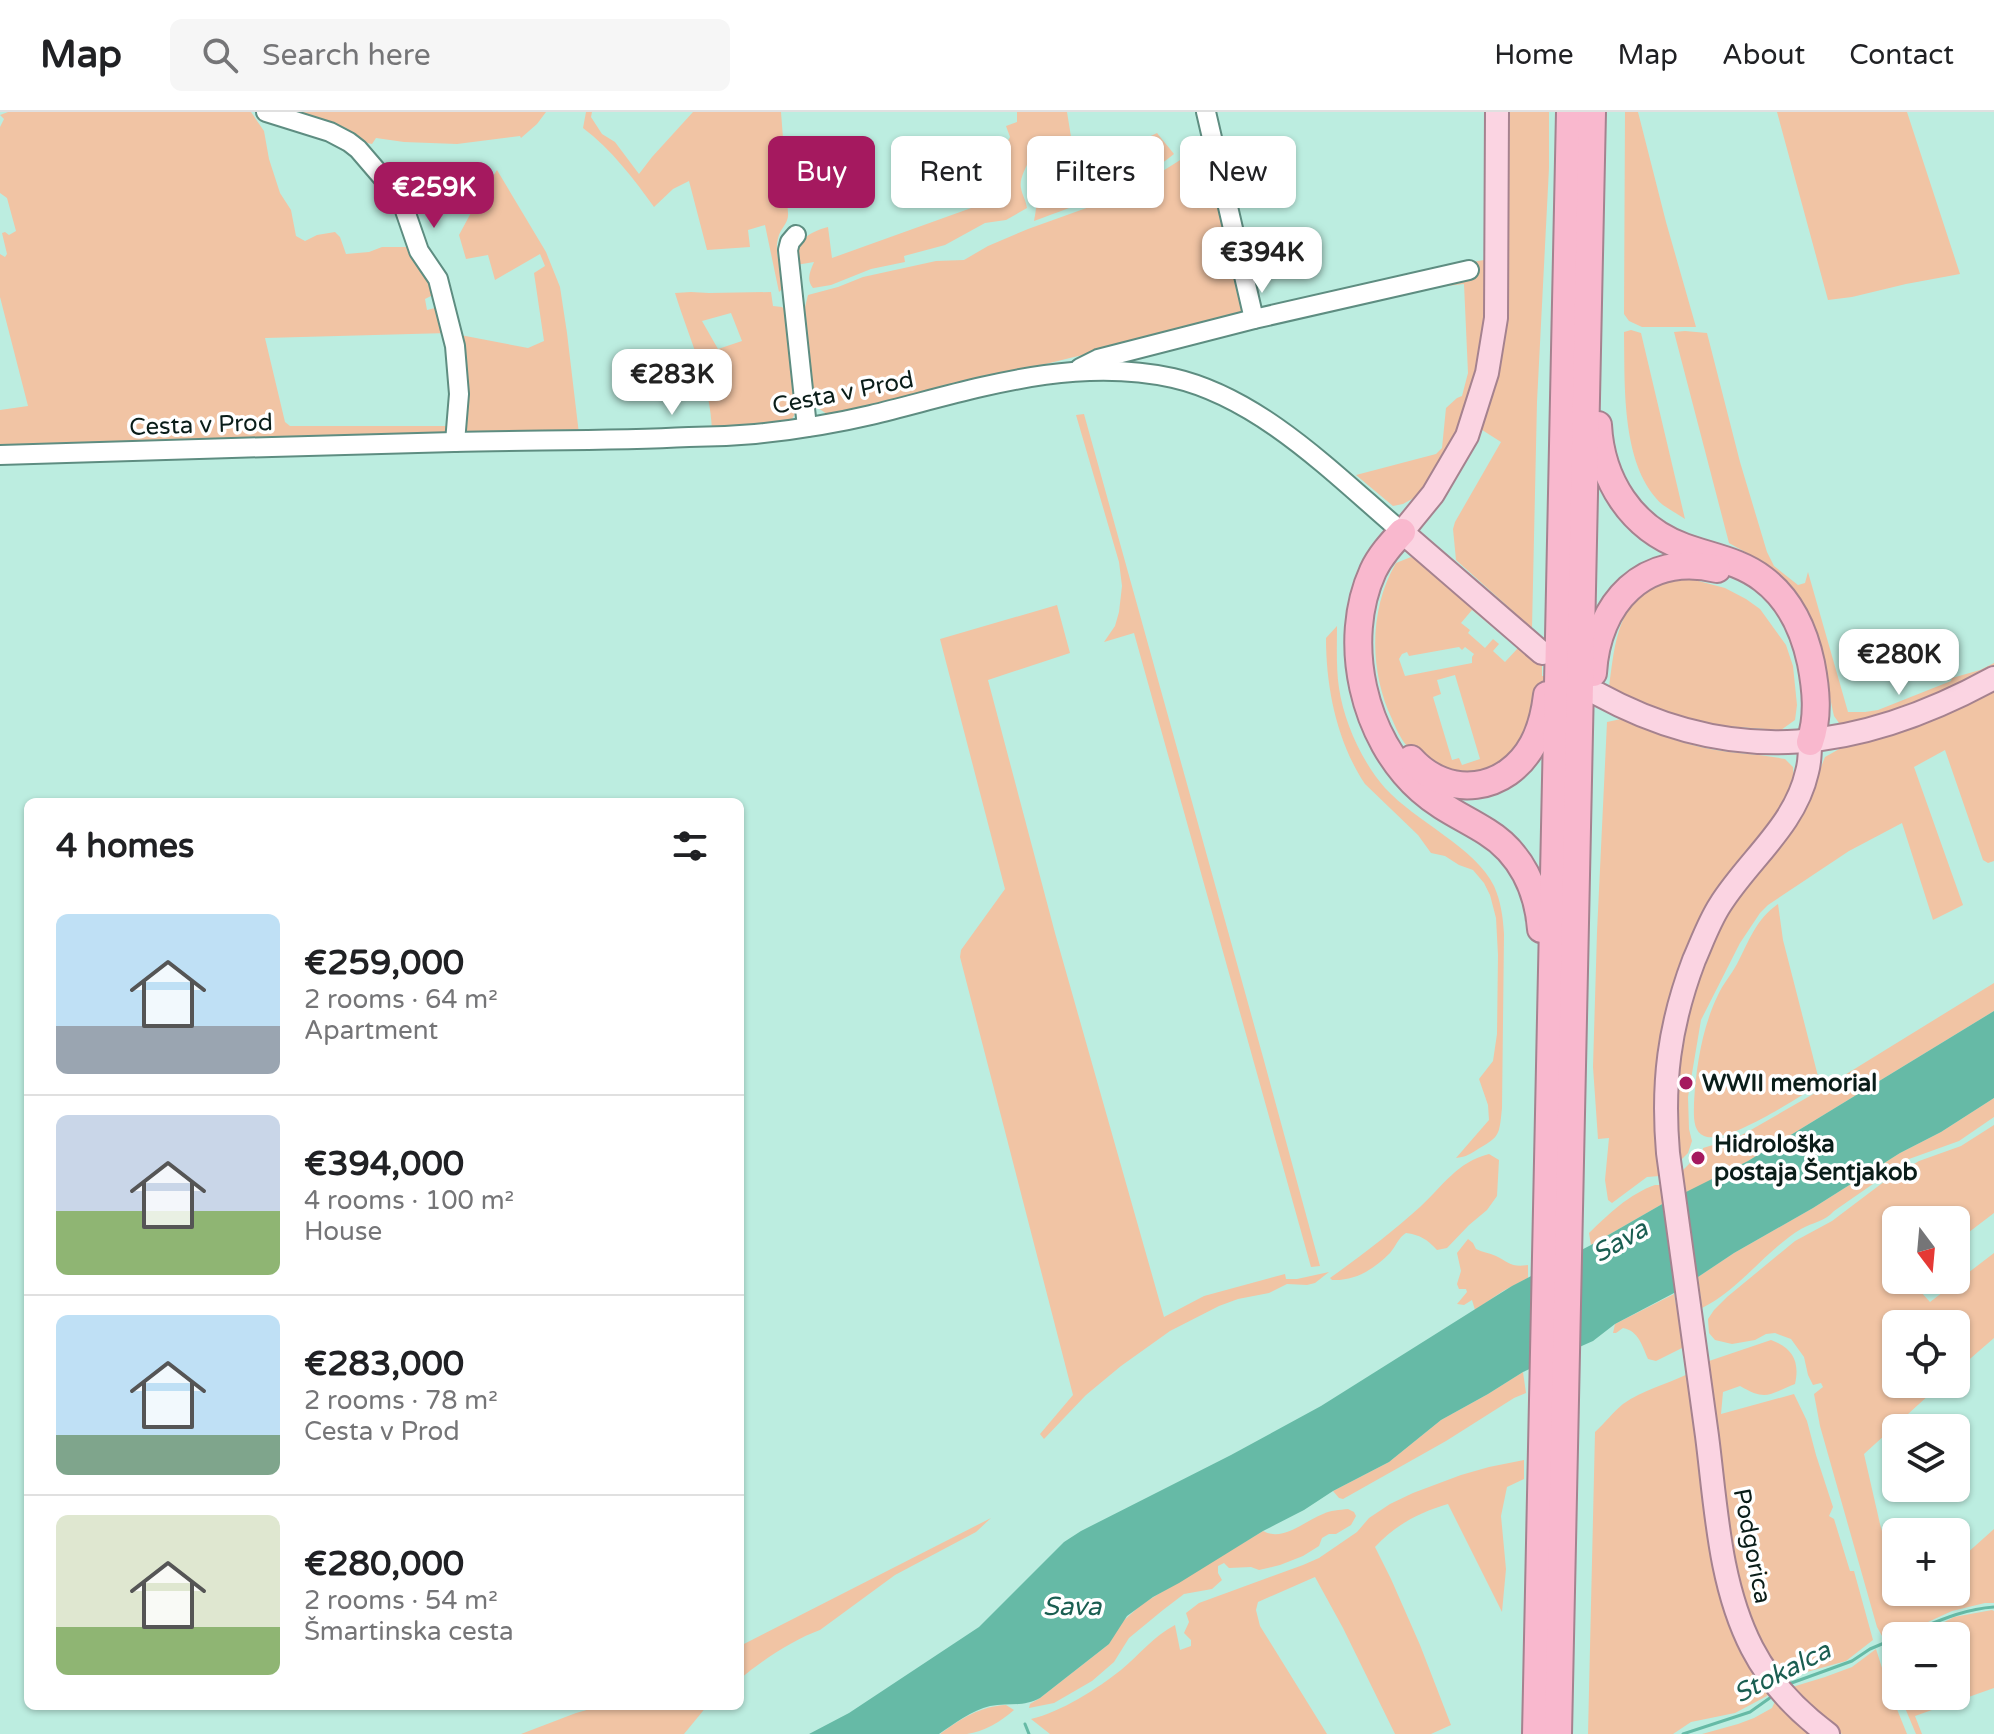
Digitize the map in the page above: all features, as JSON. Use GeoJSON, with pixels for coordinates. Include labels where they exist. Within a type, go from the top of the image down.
{"type":"FeatureCollection","features":[{"type":"Feature","properties":{"kind":"highway"},"geometry":{"type":"LineString","coordinates":[[1558,1237],[1550,1088],[1570,112]]}},
{"type":"Feature","properties":{"kind":"highway"},"geometry":{"type":"LineString","coordinates":[[1558,1734],[1553,1467],[1558,1237],[1578,763],[1592,112]]}},
{"type":"Feature","properties":{"kind":"highway"},"geometry":{"type":"LineString","coordinates":[[1587,333],[1597,372],[1599,441],[1617,492],[1630,512],[1659,536],[1739,565],[1762,578],[1784,600],[1798,621],[1812,669],[1816,715],[1810,742]]}},
{"type":"Feature","properties":{"kind":"highway"},"geometry":{"type":"LineString","coordinates":[[1402,532],[1376,599],[1371,627],[1371,663],[1380,703],[1391,730],[1408,756],[1424,772],[1442,781],[1461,785],[1482,784],[1505,775],[1522,761],[1542,721],[1549,660],[1559,630]]}},
{"type":"Feature","properties":{"kind":"highway"},"geometry":{"type":"LineString","coordinates":[[1402,532],[1372,573],[1362,609],[1359,648],[1364,690],[1385,742],[1418,788],[1502,842],[1526,874],[1540,916],[1540,1056],[1550,1088]]}},
{"type":"Feature","properties":{"kind":"highway"},"geometry":{"type":"LineString","coordinates":[[1578,763],[1587,744],[1596,651],[1610,613],[1624,593],[1642,578],[1678,566],[1705,567],[1733,575],[1755,587],[1775,607],[1786,624],[1797,653],[1810,742]]}},
{"type":"Feature","properties":{"kind":"highway"},"geometry":{"type":"LineString","coordinates":[[1536,1734],[1553,1467]]}},
{"type":"Feature","properties":{"kind":"main road"},"geometry":{"type":"LineString","coordinates":[[1497,112],[1496,318],[1487,373],[1467,436],[1433,494],[1402,532],[1542,653]]}},
{"type":"Feature","properties":{"kind":"main road"},"geometry":{"type":"LineString","coordinates":[[1598,694],[1652,719],[1705,734],[1760,742],[1810,742],[1858,734],[1900,721],[1934,709],[1994,678]]}},
{"type":"Feature","properties":{"kind":"main road","name":"Podgorica"},"geometry":{"type":"LineString","coordinates":[[1810,742],[1807,773],[1792,808],[1772,839],[1720,904],[1704,935],[1676,1014],[1667,1063],[1665,1109],[1668,1153],[1716,1508],[1732,1598],[1751,1645],[1772,1680],[1788,1699],[1828,1734]]}},
{"type":"Feature","properties":{"kind":"street"},"geometry":{"type":"LineString","coordinates":[[266,112],[330,132],[349,142],[401,199],[419,251],[438,279],[452,334],[459,394],[455,442]]}},
{"type":"Feature","properties":{"kind":"street"},"geometry":{"type":"LineString","coordinates":[[1206,112],[1254,319]]}},
{"type":"Feature","properties":{"kind":"street"},"geometry":{"type":"LineString","coordinates":[[796,235],[788,250],[807,427]]}},
{"type":"Feature","properties":{"kind":"street"},"geometry":{"type":"LineString","coordinates":[[1075,372],[1098,359],[1254,319],[1469,270]]}},
{"type":"Feature","properties":{"kind":"street","name":"Cesta v Prod"},"geometry":{"type":"LineString","coordinates":[[0,455],[750,435],[866,416],[1007,381],[1075,372],[1120,371],[1173,378],[1236,401],[1269,421],[1402,532]]}},
{"type":"Feature","properties":{"kind":"shaded area"},"geometry":{"type":"Polygon","coordinates":[[[8,112],[251,112],[264,131],[269,159],[280,193],[291,210],[296,236],[305,241],[335,232],[346,254],[369,252],[382,247],[414,247],[425,268],[433,295],[425,299],[427,310],[443,306],[448,333],[265,338],[285,422],[290,426],[453,426],[450,434],[0,449],[0,410],[28,406],[0,297],[0,254],[5,257],[7,254],[2,233],[9,235],[16,231],[7,198],[0,193],[0,127],[4,119],[0,115],[8,112]]]}},
{"type":"Feature","properties":{"kind":"shaded area"},"geometry":{"type":"Polygon","coordinates":[[[274,112],[546,112],[521,138],[457,144],[376,138],[372,144],[348,139],[346,128],[341,126],[336,129],[274,112]]]}},
{"type":"Feature","properties":{"kind":"shaded area"},"geometry":{"type":"Polygon","coordinates":[[[586,112],[592,112],[591,117],[602,134],[615,142],[639,174],[693,112],[781,112],[783,136],[768,136],[768,208],[787,208],[788,216],[777,248],[786,285],[779,292],[765,225],[748,230],[750,247],[707,250],[689,181],[673,189],[654,207],[630,175],[583,128],[586,112]]]}},
{"type":"Feature","properties":{"kind":"shaded area"},"geometry":{"type":"Polygon","coordinates":[[[1017,112],[1067,112],[1071,136],[1027,136],[1027,165],[1021,185],[1027,208],[1006,220],[985,223],[945,245],[904,256],[905,262],[871,269],[831,285],[813,288],[809,278],[814,262],[796,265],[800,244],[813,232],[828,227],[832,258],[971,208],[1011,208],[1011,136],[1006,126],[1017,122],[1017,112]]]}},
{"type":"Feature","properties":{"kind":"shaded area"},"geometry":{"type":"Polygon","coordinates":[[[1504,112],[1549,112],[1537,402],[1532,628],[1456,560],[1453,529],[1501,442],[1479,428],[1504,112]]]}},
{"type":"Feature","properties":{"kind":"shaded area"},"geometry":{"type":"Polygon","coordinates":[[[1625,112],[1638,112],[1696,327],[1642,327],[1629,321],[1624,314],[1625,112]]]}},
{"type":"Feature","properties":{"kind":"shaded area"},"geometry":{"type":"Polygon","coordinates":[[[1777,112],[1907,112],[1960,274],[1828,300],[1777,112]]]}},
{"type":"Feature","properties":{"kind":"shaded area"},"geometry":{"type":"Polygon","coordinates":[[[1164,142],[1174,154],[1164,162],[1164,142]]]}},
{"type":"Feature","properties":{"kind":"shaded area"},"geometry":{"type":"Polygon","coordinates":[[[1180,160],[1180,208],[1222,208],[1245,305],[1242,313],[1144,342],[858,411],[827,414],[815,406],[802,300],[805,307],[808,295],[863,277],[936,261],[964,260],[1028,229],[1086,208],[1164,208],[1164,170],[1180,160]]]}},
{"type":"Feature","properties":{"kind":"shaded area"},"geometry":{"type":"Polygon","coordinates":[[[497,170],[546,252],[560,287],[579,434],[464,438],[455,334],[528,348],[544,341],[534,273],[545,266],[540,254],[495,280],[488,255],[466,259],[459,235],[497,170]]]}},
{"type":"Feature","properties":{"kind":"shaded area"},"geometry":{"type":"Polygon","coordinates":[[[1036,208],[1070,208],[1034,221],[1036,208]]]}},
{"type":"Feature","properties":{"kind":"shaded area"},"geometry":{"type":"Polygon","coordinates":[[[1489,259],[1486,346],[1468,414],[1419,495],[1393,506],[1356,475],[1436,454],[1442,448],[1446,408],[1462,396],[1468,373],[1464,284],[1412,290],[1475,273],[1473,262],[1489,259]]]}},
{"type":"Feature","properties":{"kind":"shaded area"},"geometry":{"type":"Polygon","coordinates":[[[771,292],[773,306],[786,311],[797,410],[792,419],[785,424],[712,432],[704,379],[675,293],[771,292]],[[731,313],[702,321],[718,349],[742,341],[731,313]]]}},
{"type":"Feature","properties":{"kind":"shaded area"},"geometry":{"type":"Polygon","coordinates":[[[1631,330],[1641,333],[1685,519],[1663,505],[1649,489],[1632,449],[1624,356],[1624,332],[1631,330]]]}},
{"type":"Feature","properties":{"kind":"shaded area"},"geometry":{"type":"Polygon","coordinates":[[[1674,332],[1707,333],[1767,552],[1774,566],[1798,585],[1805,583],[1808,572],[1848,712],[1878,710],[1994,663],[1994,670],[1956,690],[1854,725],[1839,723],[1834,716],[1818,641],[1802,601],[1779,575],[1729,543],[1674,332]]]}},
{"type":"Feature","properties":{"kind":"shaded area"},"geometry":{"type":"Polygon","coordinates":[[[1084,414],[1320,1266],[1311,1267],[1134,633],[1104,642],[1115,626],[1122,586],[1119,562],[1076,415],[1084,414]]]}},
{"type":"Feature","properties":{"kind":"shaded area"},"geometry":{"type":"Polygon","coordinates":[[[1411,557],[1417,559],[1542,663],[1544,676],[1540,710],[1515,760],[1465,781],[1418,755],[1400,736],[1379,681],[1375,640],[1381,600],[1396,563],[1411,557]],[[1472,610],[1461,623],[1485,648],[1493,639],[1499,644],[1493,651],[1505,662],[1518,648],[1472,610]],[[1459,647],[1409,656],[1407,652],[1399,659],[1405,676],[1472,663],[1474,654],[1465,647],[1462,650],[1459,647]],[[1455,675],[1437,680],[1441,694],[1433,697],[1452,760],[1459,758],[1462,765],[1480,759],[1455,675]]]}},
{"type":"Feature","properties":{"kind":"shaded area"},"geometry":{"type":"Polygon","coordinates":[[[1687,578],[1725,588],[1746,599],[1760,609],[1786,645],[1793,666],[1797,705],[1795,720],[1781,730],[1703,722],[1663,711],[1609,687],[1619,632],[1630,607],[1651,588],[1687,578]]]}},
{"type":"Feature","properties":{"kind":"shaded area"},"geometry":{"type":"Polygon","coordinates":[[[1057,605],[1070,653],[988,680],[1055,933],[1164,1317],[1204,1296],[1285,1274],[1286,1279],[1297,1279],[1329,1272],[1315,1283],[1287,1284],[1269,1293],[1219,1306],[1170,1331],[1086,1395],[1044,1439],[1040,1434],[1073,1395],[960,957],[961,950],[1005,889],[940,639],[1057,605]]]}},
{"type":"Feature","properties":{"kind":"shaded area"},"geometry":{"type":"Polygon","coordinates":[[[1337,626],[1337,673],[1341,701],[1355,741],[1369,766],[1398,800],[1474,859],[1494,886],[1500,904],[1504,934],[1500,1125],[1494,1138],[1462,1157],[1456,1158],[1489,1120],[1488,1105],[1479,1079],[1493,1061],[1497,1034],[1496,918],[1490,895],[1473,870],[1445,856],[1431,853],[1418,835],[1365,784],[1355,768],[1340,733],[1328,676],[1326,638],[1337,626]]]}},
{"type":"Feature","properties":{"kind":"shaded area"},"geometry":{"type":"Polygon","coordinates":[[[1994,687],[1994,861],[1988,863],[1983,860],[1945,750],[1914,767],[1963,905],[1933,920],[1902,823],[1849,851],[1768,905],[1740,943],[1701,1020],[1688,1097],[1692,1141],[1688,1153],[1680,1161],[1675,1124],[1676,1063],[1700,966],[1730,907],[1795,825],[1816,785],[1825,757],[1841,748],[1927,722],[1994,687]]]}},
{"type":"Feature","properties":{"kind":"shaded area"},"geometry":{"type":"Polygon","coordinates":[[[1621,719],[1698,746],[1785,759],[1793,767],[1794,784],[1775,821],[1714,902],[1656,1119],[1660,1176],[1647,1177],[1612,1203],[1608,1200],[1605,1180],[1609,1138],[1598,1139],[1593,1067],[1607,722],[1621,719]]]}},
{"type":"Feature","properties":{"kind":"shaded area"},"geometry":{"type":"Polygon","coordinates":[[[1778,904],[1783,940],[1820,1084],[1745,1127],[1729,1134],[1704,1136],[1696,1126],[1694,1103],[1698,1062],[1712,1008],[1754,931],[1764,916],[1778,904]]]}},
{"type":"Feature","properties":{"kind":"shaded area"},"geometry":{"type":"Polygon","coordinates":[[[1994,983],[1994,1011],[1748,1161],[1685,1194],[1682,1171],[1692,1161],[1696,1165],[1702,1161],[1703,1148],[1749,1131],[1994,983]]]}},
{"type":"Feature","properties":{"kind":"shaded area"},"geometry":{"type":"Polygon","coordinates":[[[1994,1098],[1994,1117],[1959,1141],[1909,1159],[1826,1217],[1801,1229],[1728,1291],[1702,1308],[1698,1277],[1994,1098]]]}},
{"type":"Feature","properties":{"kind":"shaded area"},"geometry":{"type":"Polygon","coordinates":[[[1994,1125],[1994,1213],[1970,1231],[1970,1206],[1882,1206],[1882,1294],[1923,1294],[1930,1302],[1940,1294],[1970,1294],[1970,1271],[1994,1253],[1994,1338],[1970,1359],[1970,1310],[1882,1310],[1882,1398],[1926,1398],[1908,1414],[1882,1414],[1882,1438],[1864,1454],[1882,1531],[1882,1606],[1970,1606],[1970,1550],[1994,1529],[1994,1603],[1952,1611],[1928,1622],[1882,1622],[1882,1636],[1820,1426],[1814,1394],[1823,1387],[1821,1383],[1813,1385],[1804,1357],[1791,1339],[1775,1333],[1732,1344],[1715,1340],[1709,1333],[1708,1319],[1727,1297],[1795,1241],[1832,1221],[1885,1181],[1919,1161],[1961,1146],[1994,1125]]]}},
{"type":"Feature","properties":{"kind":"shaded area"},"geometry":{"type":"Polygon","coordinates":[[[1489,1154],[1499,1160],[1497,1196],[1487,1210],[1447,1248],[1437,1250],[1423,1238],[1406,1233],[1390,1253],[1371,1269],[1349,1278],[1330,1278],[1398,1226],[1459,1169],[1489,1154]]]}},
{"type":"Feature","properties":{"kind":"shaded area"},"geometry":{"type":"Polygon","coordinates":[[[1655,1185],[1662,1185],[1664,1203],[1591,1245],[1589,1233],[1628,1199],[1655,1185]]]}},
{"type":"Feature","properties":{"kind":"shaded area"},"geometry":{"type":"Polygon","coordinates":[[[1468,1239],[1478,1250],[1514,1265],[1528,1265],[1528,1278],[1475,1310],[1472,1300],[1464,1305],[1457,1304],[1467,1292],[1466,1289],[1459,1289],[1457,1284],[1461,1271],[1457,1253],[1468,1239]]]}},
{"type":"Feature","properties":{"kind":"shaded area"},"geometry":{"type":"Polygon","coordinates":[[[1674,1294],[1684,1347],[1656,1361],[1648,1359],[1633,1332],[1623,1328],[1613,1333],[1615,1324],[1674,1294]]]}},
{"type":"Feature","properties":{"kind":"shaded area"},"geometry":{"type":"Polygon","coordinates":[[[1771,1340],[1785,1347],[1793,1357],[1795,1384],[1767,1395],[1756,1394],[1740,1386],[1723,1392],[1721,1414],[1794,1394],[1807,1421],[1833,1507],[1829,1516],[1834,1519],[1850,1571],[1854,1571],[1873,1640],[1846,1661],[1782,1679],[1759,1644],[1739,1590],[1709,1374],[1709,1361],[1771,1340]]]}},
{"type":"Feature","properties":{"kind":"shaded area"},"geometry":{"type":"Polygon","coordinates":[[[1523,1372],[1526,1393],[1343,1499],[1333,1491],[1389,1462],[1441,1420],[1523,1372]]]}},
{"type":"Feature","properties":{"kind":"shaded area"},"geometry":{"type":"Polygon","coordinates":[[[1688,1374],[1702,1466],[1770,1691],[1767,1696],[1735,1713],[1691,1722],[1673,1734],[1588,1734],[1595,1432],[1631,1399],[1688,1374]]]}},
{"type":"Feature","properties":{"kind":"shaded area"},"geometry":{"type":"Polygon","coordinates":[[[1524,1460],[1524,1479],[1507,1487],[1501,1516],[1506,1569],[1502,1612],[1448,1504],[1408,1520],[1375,1547],[1420,1645],[1451,1725],[1431,1734],[1395,1734],[1315,1577],[1258,1602],[1256,1610],[1260,1626],[1327,1734],[1050,1734],[1031,1719],[1090,1692],[1175,1625],[1180,1650],[1191,1646],[1191,1640],[1184,1633],[1189,1622],[1186,1613],[1199,1603],[1319,1558],[1357,1532],[1369,1518],[1413,1493],[1461,1475],[1524,1460]]]}},
{"type":"Feature","properties":{"kind":"shaded area"},"geometry":{"type":"Polygon","coordinates":[[[1348,1509],[1356,1516],[1351,1525],[1322,1538],[1319,1546],[1303,1556],[1259,1570],[1251,1567],[1229,1568],[1224,1563],[1218,1566],[1222,1580],[1212,1589],[1184,1594],[1163,1610],[1129,1638],[1114,1662],[1092,1681],[1054,1703],[1029,1708],[1030,1704],[1109,1644],[1121,1623],[1142,1604],[1263,1531],[1279,1534],[1326,1513],[1348,1509]]]}},
{"type":"Feature","properties":{"kind":"shaded area"},"geometry":{"type":"Polygon","coordinates":[[[991,1518],[976,1532],[895,1575],[820,1630],[778,1651],[744,1676],[744,1644],[991,1518]]]}},
{"type":"Feature","properties":{"kind":"shaded area"},"geometry":{"type":"Polygon","coordinates":[[[1994,1611],[1994,1688],[1970,1697],[1970,1622],[1944,1622],[1954,1617],[1994,1611]]]}},
{"type":"Feature","properties":{"kind":"shaded area"},"geometry":{"type":"Polygon","coordinates":[[[1876,1649],[1882,1668],[1882,1710],[1897,1710],[1907,1734],[1842,1734],[1789,1688],[1852,1667],[1876,1649]]]}},
{"type":"Feature","properties":{"kind":"shaded area"},"geometry":{"type":"Polygon","coordinates":[[[1776,1699],[1814,1734],[1702,1734],[1754,1718],[1772,1708],[1776,1699]]]}},
{"type":"Feature","properties":{"kind":"shaded area"},"geometry":{"type":"Polygon","coordinates":[[[1006,1705],[1014,1710],[986,1728],[967,1734],[940,1734],[971,1714],[1006,1705]]]}},
{"type":"Feature","properties":{"kind":"shaded area"},"geometry":{"type":"Polygon","coordinates":[[[587,1710],[704,1710],[684,1734],[521,1734],[587,1710]]]}},
{"type":"Feature","properties":{"kind":"shaded area"},"geometry":{"type":"Polygon","coordinates":[[[1906,1710],[1932,1710],[1915,1716],[1922,1734],[1916,1734],[1906,1710]]]}},
{"type":"Feature","properties":{"kind":"water","name":"Sava"},"geometry":{"type":"Polygon","coordinates":[[[1994,1011],[1994,1098],[1734,1253],[1674,1293],[1615,1324],[1593,1341],[1523,1372],[1441,1420],[1389,1462],[1263,1531],[1153,1597],[1127,1616],[1109,1644],[1040,1698],[1022,1704],[983,1708],[939,1734],[809,1734],[849,1713],[979,1627],[1064,1542],[1081,1531],[1321,1406],[1512,1286],[1748,1161],[1994,1011]]]}},
{"type":"Feature","properties":{"kind":"waterway","name":"Stokalca"},"geometry":{"type":"LineString","coordinates":[[1935,1622],[1994,1607]]}},
{"type":"Feature","properties":{"kind":"waterway","name":"Stokalca"},"geometry":{"type":"LineString","coordinates":[[1786,1685],[1852,1661],[1882,1644]]}},
{"type":"Feature","properties":{"kind":"waterway","name":"Stokalca"},"geometry":{"type":"LineString","coordinates":[[1683,1734],[1750,1712],[1774,1695]]}},
{"type":"Feature","properties":{"kind":"waterway","name":"Stokalca"},"geometry":{"type":"LineString","coordinates":[[1025,1724],[1029,1734]]}},
{"type":"Feature","properties":{"kind":"place","name":"WWII memorial"},"geometry":{"type":"Point","coordinates":[1686,1083]}},
{"type":"Feature","properties":{"kind":"place","name":"Hidrološka postaja Šentjakob"},"geometry":{"type":"Point","coordinates":[1698,1158]}}]}
